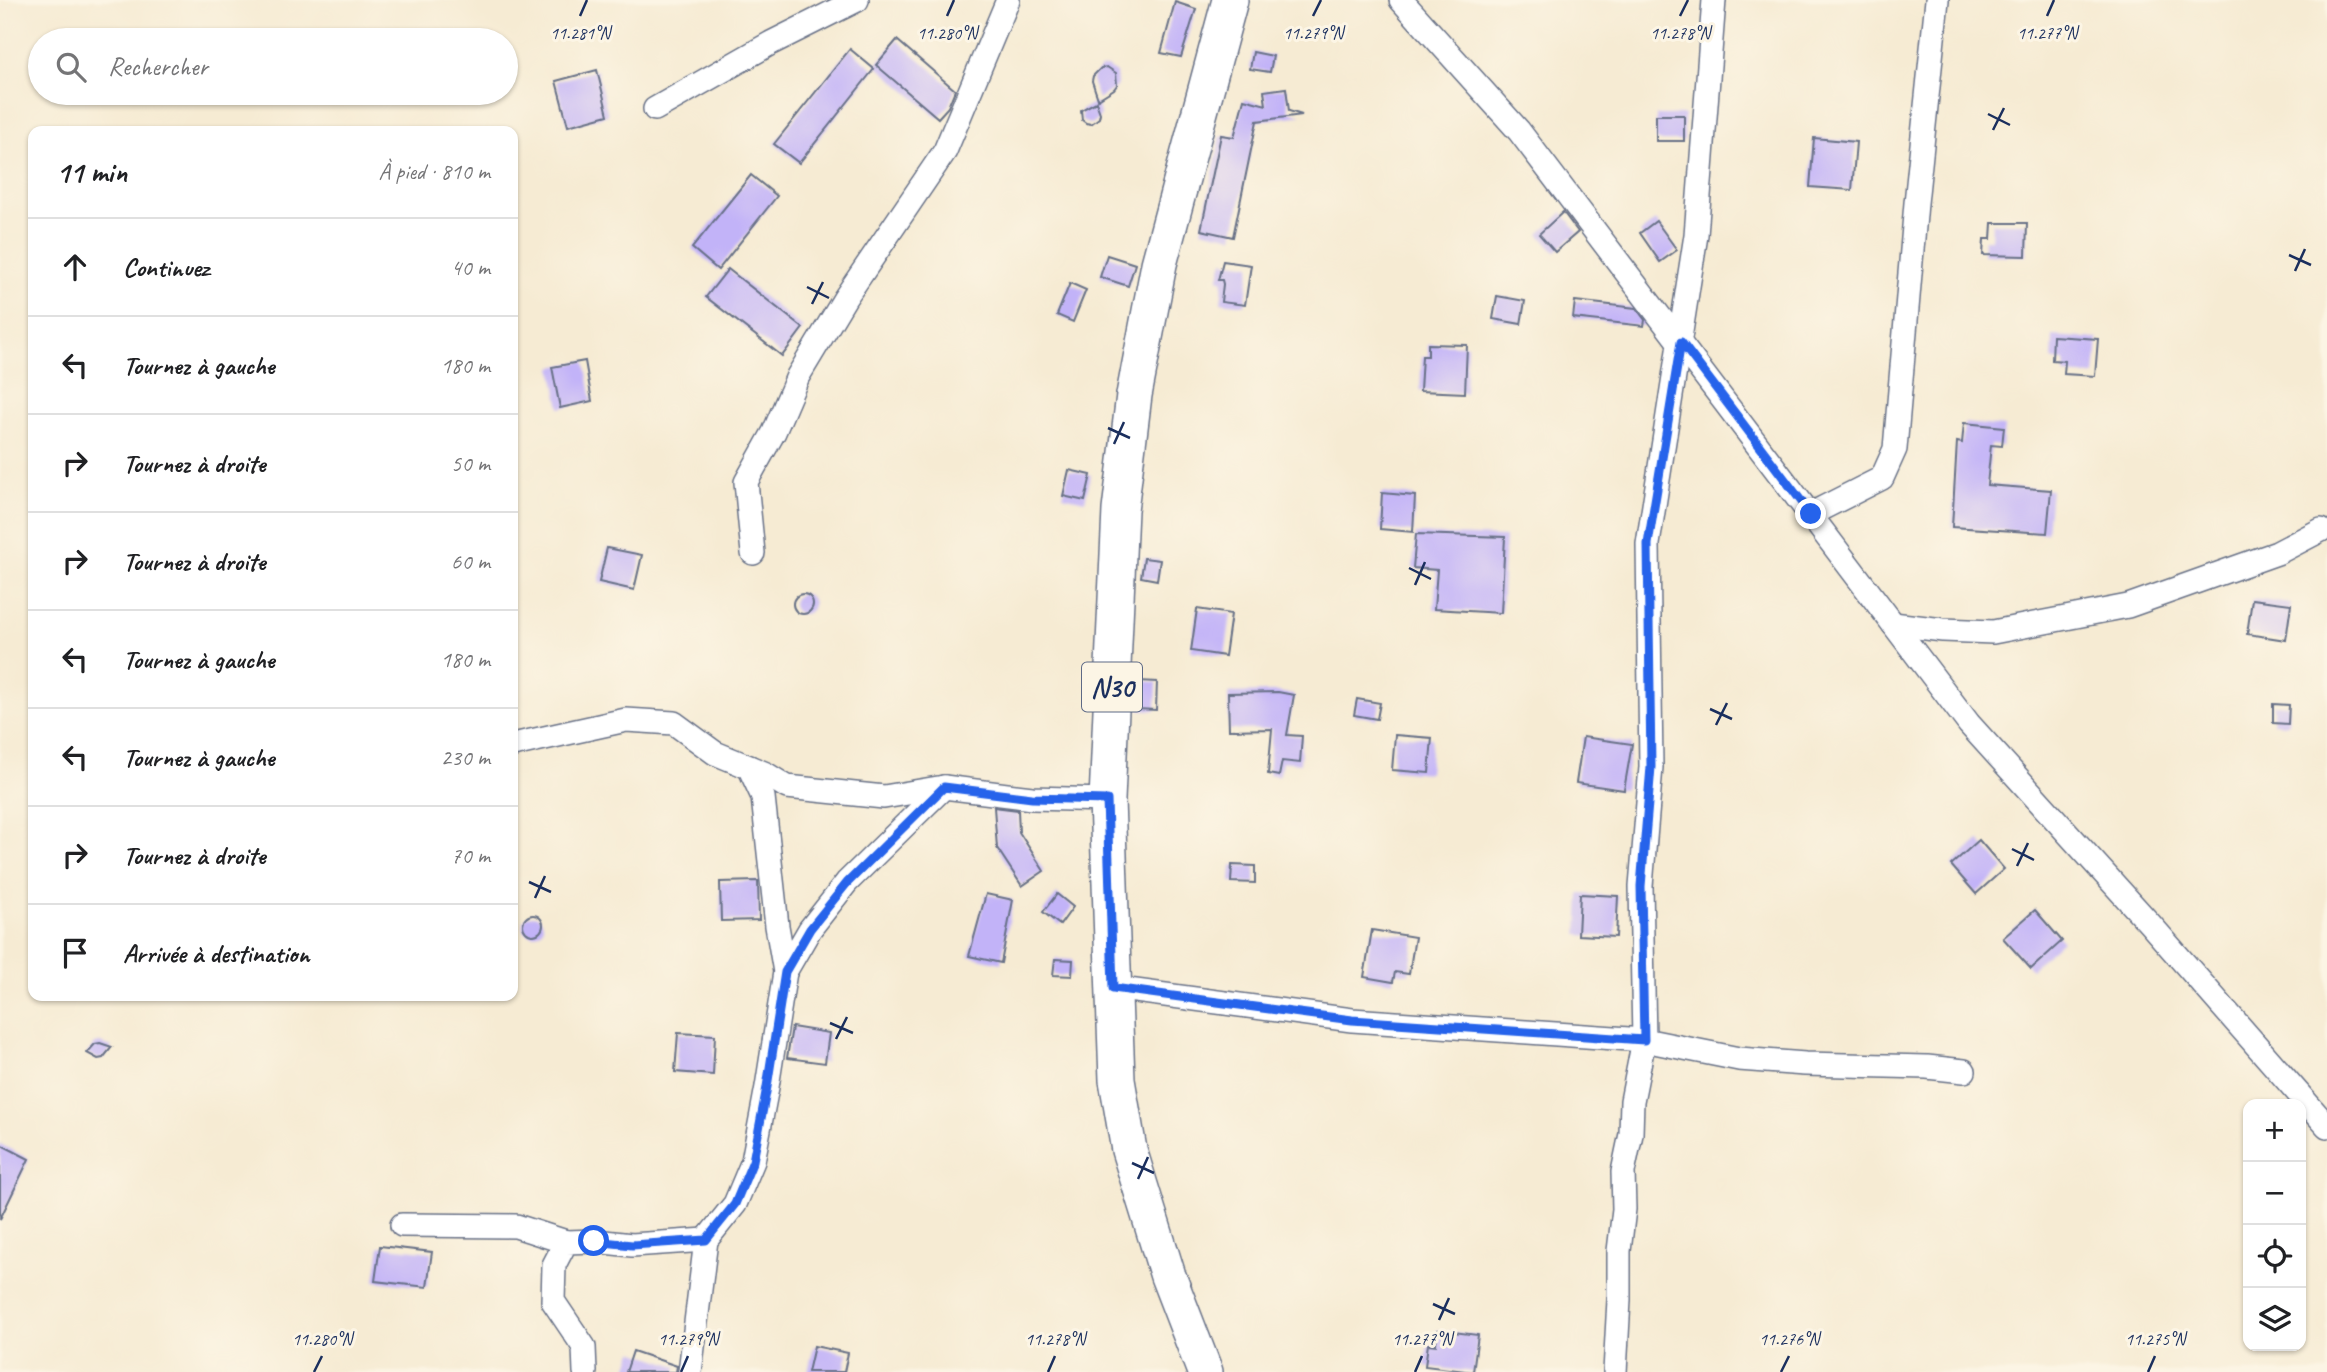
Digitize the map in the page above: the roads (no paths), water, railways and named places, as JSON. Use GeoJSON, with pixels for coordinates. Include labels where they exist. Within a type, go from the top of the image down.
{"type":"FeatureCollection","features":[{"type":"Feature","properties":{"kind":"main road","name":"N30"},"geometry":{"type":"LineString","coordinates":[[1205,1372],[1168,1276],[1129,1150],[1117,1080],[1107,800],[1121,510],[1134,395],[1159,264],[1230,0]]}},
{"type":"Feature","properties":{"kind":"street"},"geometry":{"type":"LineString","coordinates":[[655,109],[771,43],[857,0]]}},
{"type":"Feature","properties":{"kind":"street"},"geometry":{"type":"LineString","coordinates":[[753,554],[746,482],[774,432],[798,376],[845,298],[945,151],[1008,0]]}},
{"type":"Feature","properties":{"kind":"street"},"geometry":{"type":"LineString","coordinates":[[1401,0],[1519,131],[1969,724],[2150,924],[2327,1126]]}},
{"type":"Feature","properties":{"kind":"street"},"geometry":{"type":"LineString","coordinates":[[1615,1372],[1619,1251],[1624,1209],[1623,1172],[1631,1134],[1632,1101],[1644,1040],[1641,886],[1651,767],[1648,544],[1696,235],[1714,0]]}},
{"type":"Feature","properties":{"kind":"street"},"geometry":{"type":"LineString","coordinates":[[1811,514],[1882,478],[1895,449],[1937,0]]}},
{"type":"Feature","properties":{"kind":"street"},"geometry":{"type":"LineString","coordinates":[[1893,624],[1993,632],[2128,606],[2277,553],[2321,530]]}},
{"type":"Feature","properties":{"kind":"street"},"geometry":{"type":"LineString","coordinates":[[518,745],[625,720],[674,723],[715,753],[787,787],[884,797],[944,787],[1032,798],[1107,800]]}},
{"type":"Feature","properties":{"kind":"street"},"geometry":{"type":"LineString","coordinates":[[690,1372],[706,1240],[735,1204],[753,1161],[785,972],[777,926],[763,797],[749,767]]}},
{"type":"Feature","properties":{"kind":"street"},"geometry":{"type":"LineString","coordinates":[[785,972],[810,929],[847,883],[944,787]]}},
{"type":"Feature","properties":{"kind":"street"},"geometry":{"type":"LineString","coordinates":[[1113,988],[1352,1020],[1644,1040],[1739,1059],[1964,1071]]}},
{"type":"Feature","properties":{"kind":"street"},"geometry":{"type":"LineString","coordinates":[[402,1225],[516,1226],[566,1242],[594,1241],[632,1245],[706,1240]]}},
{"type":"Feature","properties":{"kind":"street"},"geometry":{"type":"LineString","coordinates":[[566,1242],[554,1265],[553,1301],[584,1347],[585,1372]]}}]}
